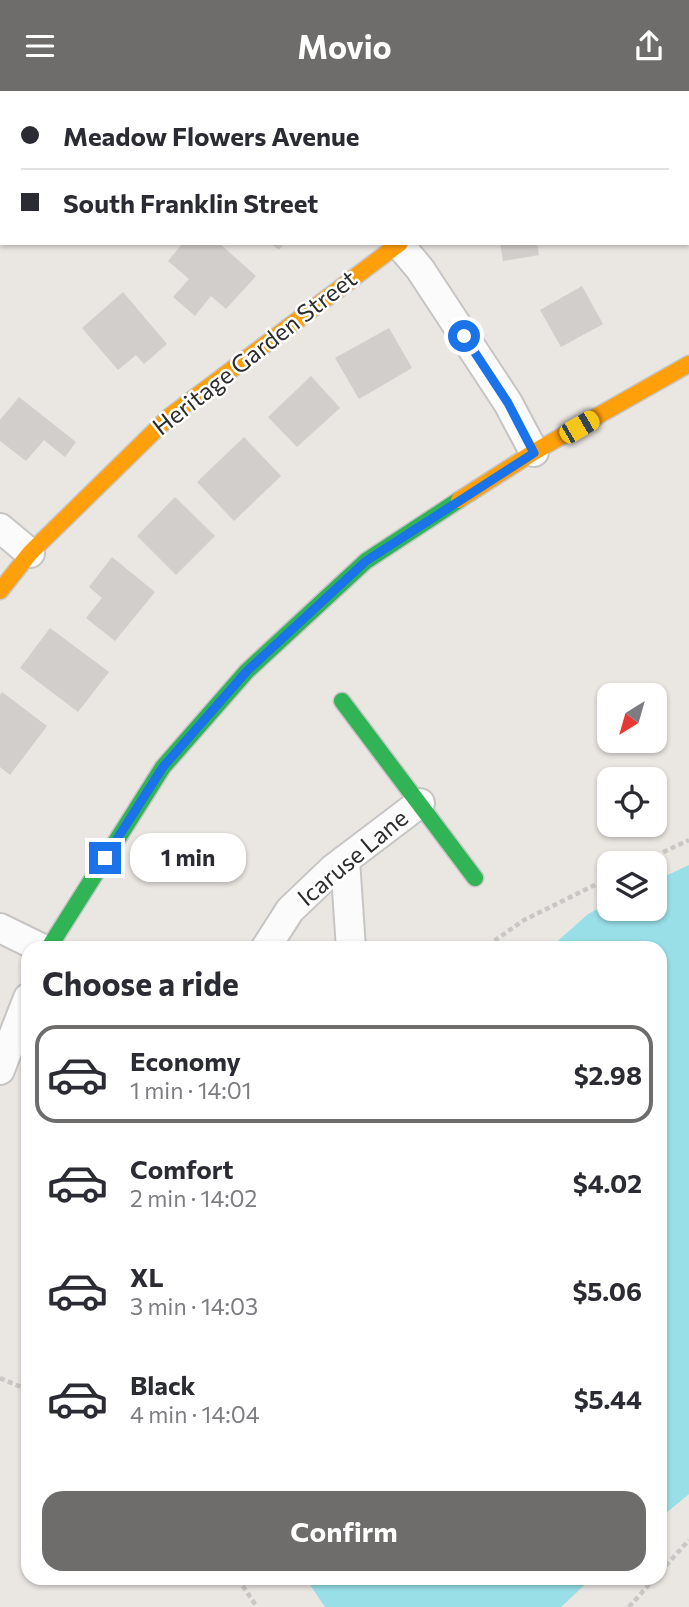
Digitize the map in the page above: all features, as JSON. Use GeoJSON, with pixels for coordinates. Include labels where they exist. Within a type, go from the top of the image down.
{"type":"FeatureCollection","features":[{"type":"Feature","properties":{"kind":"street","name":"Heritage Garden Street"},"geometry":{"type":"LineString","coordinates":[[0,591],[30,553],[170,416],[398,245]]}},
{"type":"Feature","properties":{"kind":"street"},"geometry":{"type":"LineString","coordinates":[[400,245],[420,269],[508,403],[534,453]]}},
{"type":"Feature","properties":{"kind":"street"},"geometry":{"type":"LineString","coordinates":[[51,941],[163,767],[247,671],[366,561],[534,453],[689,364]]}},
{"type":"Feature","properties":{"kind":"street"},"geometry":{"type":"LineString","coordinates":[[0,529],[30,553]]}},
{"type":"Feature","properties":{"kind":"street"},"geometry":{"type":"LineString","coordinates":[[342,701],[475,878]]}},
{"type":"Feature","properties":{"kind":"street","name":"Icaruse Lane"},"geometry":{"type":"LineString","coordinates":[[270,941],[290,911],[345,860],[419,803]]}},
{"type":"Feature","properties":{"kind":"street"},"geometry":{"type":"LineString","coordinates":[[345,860],[350,941]]}},
{"type":"Feature","properties":{"kind":"street"},"geometry":{"type":"LineString","coordinates":[[0,928],[28,941]]}},
{"type":"Feature","properties":{"kind":"street"},"geometry":{"type":"LineString","coordinates":[[0,1070],[21,1016]]}},
{"type":"Feature","properties":{"kind":"path"},"geometry":{"type":"LineString","coordinates":[[666,851],[689,840]]}},
{"type":"Feature","properties":{"kind":"path"},"geometry":{"type":"LineString","coordinates":[[494,941],[524,920],[597,884]]}},
{"type":"Feature","properties":{"kind":"path"},"geometry":{"type":"LineString","coordinates":[[0,1378],[21,1387]]}},
{"type":"Feature","properties":{"kind":"path"},"geometry":{"type":"LineString","coordinates":[[667,1564],[689,1540]]}},
{"type":"Feature","properties":{"kind":"path"},"geometry":{"type":"LineString","coordinates":[[242,1585],[257,1607]]}},
{"type":"Feature","properties":{"kind":"path"},"geometry":{"type":"LineString","coordinates":[[629,1607],[649,1585]]}},
{"type":"Feature","properties":{"kind":"water"},"geometry":{"type":"Polygon","coordinates":[[[689,865],[689,1494],[667,1512],[667,941],[558,941],[597,909],[597,921],[667,921],[667,875],[689,865]]]}},
{"type":"Feature","properties":{"kind":"water"},"geometry":{"type":"Polygon","coordinates":[[[310,1585],[585,1585],[561,1607],[325,1607],[310,1585]]]}},
{"type":"Feature","properties":{"kind":"building"},"geometry":{"type":"Polygon","coordinates":[[[181,245],[221,245],[256,276],[226,309],[211,296],[195,316],[173,297],[189,279],[168,261],[181,245]]]}},
{"type":"Feature","properties":{"kind":"building"},"geometry":{"type":"Polygon","coordinates":[[[500,245],[537,245],[539,255],[503,261],[500,245]]]}},
{"type":"Feature","properties":{"kind":"building"},"geometry":{"type":"Polygon","coordinates":[[[582,286],[603,324],[561,347],[540,310],[582,286]]]}},
{"type":"Feature","properties":{"kind":"building"},"geometry":{"type":"Polygon","coordinates":[[[123,292],[167,344],[144,364],[136,355],[118,370],[82,328],[123,292]]]}},
{"type":"Feature","properties":{"kind":"building"},"geometry":{"type":"Polygon","coordinates":[[[389,328],[412,368],[359,399],[335,358],[389,328]]]}},
{"type":"Feature","properties":{"kind":"building"},"geometry":{"type":"Polygon","coordinates":[[[311,376],[340,408],[297,447],[268,417],[311,376]]]}},
{"type":"Feature","properties":{"kind":"building"},"geometry":{"type":"Polygon","coordinates":[[[19,397],[76,442],[65,457],[44,440],[26,461],[0,441],[0,420],[19,397]]]}},
{"type":"Feature","properties":{"kind":"building"},"geometry":{"type":"Polygon","coordinates":[[[244,437],[281,476],[234,521],[197,482],[244,437]]]}},
{"type":"Feature","properties":{"kind":"building"},"geometry":{"type":"Polygon","coordinates":[[[175,497],[215,536],[176,575],[137,536],[175,497]]]}},
{"type":"Feature","properties":{"kind":"building"},"geometry":{"type":"Polygon","coordinates":[[[112,557],[155,592],[115,641],[86,618],[102,598],[89,587],[112,557]]]}},
{"type":"Feature","properties":{"kind":"building"},"geometry":{"type":"Polygon","coordinates":[[[50,628],[109,672],[78,712],[20,668],[50,628]]]}},
{"type":"Feature","properties":{"kind":"building"},"geometry":{"type":"Polygon","coordinates":[[[2,692],[47,726],[10,775],[0,767],[2,692]]]}},
{"type":"Feature","properties":{"kind":"traffic: fast"},"geometry":{"type":"LineString","coordinates":[[53,941],[163,767],[247,671],[366,561],[459,500]]}},
{"type":"Feature","properties":{"kind":"traffic: fast"},"geometry":{"type":"LineString","coordinates":[[342,701],[475,878]]}},
{"type":"Feature","properties":{"kind":"traffic: slow"},"geometry":{"type":"LineString","coordinates":[[0,591],[30,553],[170,416],[397,245]]}},
{"type":"Feature","properties":{"kind":"traffic: slow"},"geometry":{"type":"LineString","coordinates":[[459,500],[534,452],[689,364]]}},
{"type":"Feature","properties":{"kind":"route"},"geometry":{"type":"LineString","coordinates":[[105,858],[163,767],[247,671],[366,561],[534,453],[508,403],[464,336]]}}]}
